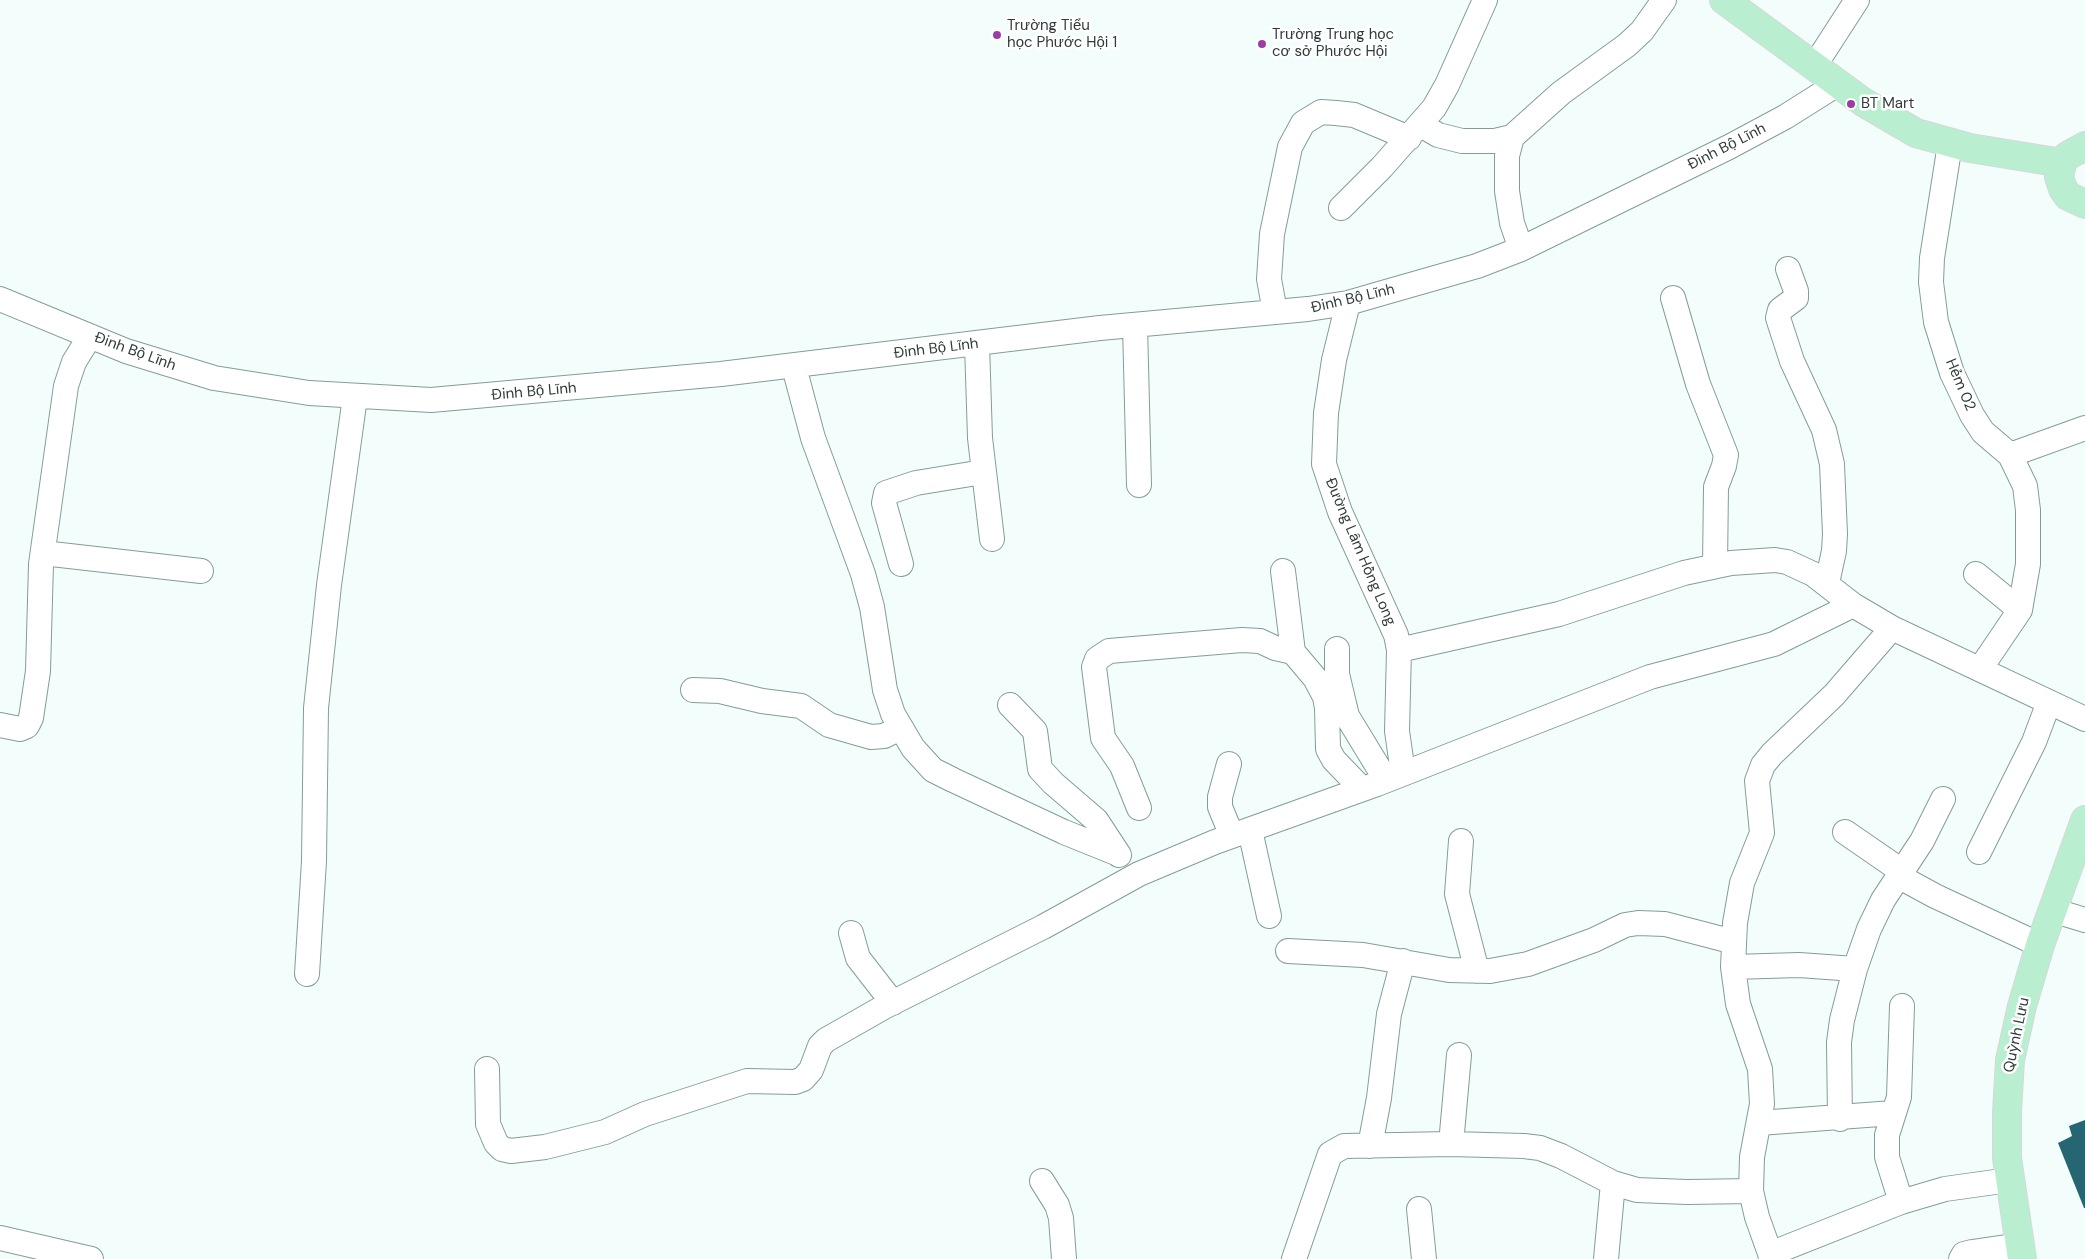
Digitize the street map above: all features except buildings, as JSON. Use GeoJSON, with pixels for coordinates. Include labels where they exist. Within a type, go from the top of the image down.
{"type":"FeatureCollection","features":[{"type":"Feature","properties":{"kind":"main road"},"geometry":{"type":"LineString","coordinates":[[1738,4],[1863,102],[1901,126],[1950,144],[2062,163]]}},
{"type":"Feature","properties":{"kind":"main road"},"geometry":{"type":"LineString","coordinates":[[2085,146],[2073,150],[2062,163],[2060,176],[2063,189],[2075,201],[2085,204]]}},
{"type":"Feature","properties":{"kind":"main road","name":"Quỳnh Lưu"},"geometry":{"type":"LineString","coordinates":[[2021,1252],[2009,1180],[2007,1112],[2010,1060],[2022,1006],[2040,945],[2085,820]]}},
{"type":"Feature","properties":{"kind":"street"},"geometry":{"type":"LineString","coordinates":[[1341,208],[1415,131],[1447,85],[1485,0]]}},
{"type":"Feature","properties":{"kind":"street"},"geometry":{"type":"LineString","coordinates":[[1275,312],[1269,279],[1272,234],[1290,147],[1303,123],[1321,112],[1336,113],[1462,141],[1495,141],[1512,137],[1561,93],[1627,45],[1642,31],[1664,0]]}},
{"type":"Feature","properties":{"kind":"street"},"geometry":{"type":"LineString","coordinates":[[1815,65],[1857,0]]}},
{"type":"Feature","properties":{"kind":"street","name":"Đinh Bộ Lĩnh"},"geometry":{"type":"LineString","coordinates":[[0,299],[90,336],[177,368],[238,383],[356,397],[431,400],[470,398],[794,366],[1135,325],[1275,312],[1348,303],[1477,266],[1521,249],[1737,144],[1785,118],[1839,83]]}},
{"type":"Feature","properties":{"kind":"street"},"geometry":{"type":"LineString","coordinates":[[1512,137],[1507,156],[1507,191],[1512,223],[1521,249]]}},
{"type":"Feature","properties":{"kind":"street","name":"Hẻm 02"},"geometry":{"type":"LineString","coordinates":[[1950,144],[1932,258],[1931,282],[1936,322],[1952,373],[1972,416],[1983,432],[2010,455],[2025,486],[2028,510],[2028,564],[2020,610]]}},
{"type":"Feature","properties":{"kind":"street"},"geometry":{"type":"LineString","coordinates":[[1788,269],[1796,291],[1796,298],[1780,310],[1778,318],[1792,361],[1824,430],[1832,464],[1835,534],[1827,583]]}},
{"type":"Feature","properties":{"kind":"street"},"geometry":{"type":"LineString","coordinates":[[1673,298],[1698,384],[1726,455],[1716,488],[1715,566]]}},
{"type":"Feature","properties":{"kind":"street","name":"Đường Lâm Hồng Long"},"geometry":{"type":"LineString","coordinates":[[1348,303],[1334,360],[1326,413],[1324,464],[1340,512],[1386,610],[1399,650],[1394,776]]}},
{"type":"Feature","properties":{"kind":"street"},"geometry":{"type":"LineString","coordinates":[[1135,325],[1139,485]]}},
{"type":"Feature","properties":{"kind":"street"},"geometry":{"type":"LineString","coordinates":[[0,725],[20,730],[27,726],[32,718],[38,671],[43,553],[66,386],[74,362],[90,336]]}},
{"type":"Feature","properties":{"kind":"street"},"geometry":{"type":"LineString","coordinates":[[977,344],[983,472],[992,539]]}},
{"type":"Feature","properties":{"kind":"street"},"geometry":{"type":"LineString","coordinates":[[794,366],[813,438],[863,574],[872,607],[885,690],[900,728],[922,761],[933,770],[1064,832],[1116,853]]}},
{"type":"Feature","properties":{"kind":"street"},"geometry":{"type":"LineString","coordinates":[[307,974],[314,861],[316,708],[329,585],[356,397]]}},
{"type":"Feature","properties":{"kind":"street"},"geometry":{"type":"LineString","coordinates":[[2010,455],[2085,428]]}},
{"type":"Feature","properties":{"kind":"street"},"geometry":{"type":"LineString","coordinates":[[901,564],[884,503],[886,493],[916,483],[983,472]]}},
{"type":"Feature","properties":{"kind":"street"},"geometry":{"type":"LineString","coordinates":[[43,553],[202,571]]}},
{"type":"Feature","properties":{"kind":"street"},"geometry":{"type":"LineString","coordinates":[[1399,650],[1559,614],[1684,573],[1731,563],[1775,560],[1800,567],[1827,583],[1853,604],[1892,628],[2085,719]]}},
{"type":"Feature","properties":{"kind":"street"},"geometry":{"type":"LineString","coordinates":[[1283,572],[1293,652],[1314,678],[1325,697],[1328,708],[1328,749],[1330,754],[1362,789]]}},
{"type":"Feature","properties":{"kind":"street"},"geometry":{"type":"LineString","coordinates":[[1976,574],[2020,610],[1980,669]]}},
{"type":"Feature","properties":{"kind":"street"},"geometry":{"type":"LineString","coordinates":[[487,1069],[487,1109],[491,1134],[496,1143],[502,1148],[524,1150],[605,1132],[645,1114],[747,1081],[794,1082],[803,1079],[811,1070],[820,1046],[826,1040],[893,1003],[1043,927],[1138,874],[1650,678],[1774,644],[1853,604]]}},
{"type":"Feature","properties":{"kind":"street"},"geometry":{"type":"LineString","coordinates":[[1892,628],[1834,696],[1772,754],[1759,772],[1757,790],[1762,833],[1742,884],[1734,942],[1733,966],[1738,1004],[1760,1069],[1762,1104],[1752,1156],[1751,1191],[1756,1217],[1771,1256],[1901,1202],[1946,1190],[2009,1180]]}},
{"type":"Feature","properties":{"kind":"street"},"geometry":{"type":"LineString","coordinates":[[1139,808],[1122,766],[1103,738],[1094,667],[1097,658],[1109,651],[1242,640],[1260,641],[1275,648],[1293,652]]}},
{"type":"Feature","properties":{"kind":"street"},"geometry":{"type":"LineString","coordinates":[[1337,649],[1337,674],[1348,716],[1394,776]]}},
{"type":"Feature","properties":{"kind":"street"},"geometry":{"type":"LineString","coordinates":[[694,690],[720,690],[762,701],[801,706],[829,725],[871,737],[884,736],[900,728]]}},
{"type":"Feature","properties":{"kind":"street"},"geometry":{"type":"LineString","coordinates":[[1979,852],[2034,742],[2049,702]]}},
{"type":"Feature","properties":{"kind":"street"},"geometry":{"type":"LineString","coordinates":[[1010,705],[1035,731],[1040,768],[1053,783],[1093,816],[1116,853],[1138,874]]}},
{"type":"Feature","properties":{"kind":"street"},"geometry":{"type":"LineString","coordinates":[[1229,764],[1220,797],[1220,807],[1241,833],[1269,916]]}},
{"type":"Feature","properties":{"kind":"street"},"geometry":{"type":"LineString","coordinates":[[1840,1119],[1840,1042],[1842,1020],[1855,969],[1869,929],[1883,900],[1922,841],[1943,799]]}},
{"type":"Feature","properties":{"kind":"street"},"geometry":{"type":"LineString","coordinates":[[1845,832],[1901,874],[1960,908],[2040,945]]}},
{"type":"Feature","properties":{"kind":"street"},"geometry":{"type":"LineString","coordinates":[[1460,841],[1457,894],[1477,971]]}},
{"type":"Feature","properties":{"kind":"street"},"geometry":{"type":"LineString","coordinates":[[2052,910],[2085,920]]}},
{"type":"Feature","properties":{"kind":"street"},"geometry":{"type":"LineString","coordinates":[[1288,951],[1363,955],[1441,969],[1477,971],[1508,969],[1528,964],[1594,940],[1625,925],[1638,923],[1665,924],[1734,942]]}},
{"type":"Feature","properties":{"kind":"street"},"geometry":{"type":"LineString","coordinates":[[851,933],[858,958],[893,1003]]}},
{"type":"Feature","properties":{"kind":"street"},"geometry":{"type":"LineString","coordinates":[[1370,1146],[1379,1098],[1389,1014],[1403,961]]}},
{"type":"Feature","properties":{"kind":"street"},"geometry":{"type":"LineString","coordinates":[[1733,966],[1799,965],[1855,969]]}},
{"type":"Feature","properties":{"kind":"street"},"geometry":{"type":"LineString","coordinates":[[1901,1202],[1887,1157],[1887,1135],[1899,1097],[1902,1006]]}},
{"type":"Feature","properties":{"kind":"street"},"geometry":{"type":"LineString","coordinates":[[1451,1144],[1459,1055]]}},
{"type":"Feature","properties":{"kind":"street"},"geometry":{"type":"LineString","coordinates":[[1759,1123],[1840,1119],[1893,1113]]}},
{"type":"Feature","properties":{"kind":"street"},"geometry":{"type":"LineString","coordinates":[[1294,1259],[1330,1154],[1333,1150],[1344,1146],[1451,1144],[1540,1148],[1578,1162],[1614,1183],[1637,1190],[1655,1192],[1751,1191]]}},
{"type":"Feature","properties":{"kind":"street"},"geometry":{"type":"LineString","coordinates":[[1042,1181],[1057,1205],[1061,1218],[1064,1259]]}},
{"type":"Feature","properties":{"kind":"street"},"geometry":{"type":"LineString","coordinates":[[1612,1257],[1614,1183]]}},
{"type":"Feature","properties":{"kind":"street"},"geometry":{"type":"LineString","coordinates":[[1419,1209],[1424,1259]]}},
{"type":"Feature","properties":{"kind":"street"},"geometry":{"type":"LineString","coordinates":[[0,1238],[91,1259]]}},
{"type":"Feature","properties":{"kind":"street"},"geometry":{"type":"LineString","coordinates":[[1961,1259],[1964,1254],[1972,1252],[2021,1252]]}},
{"type":"Feature","properties":{"kind":"place","name":"Trường Tiểu học Phước Hội 1"},"geometry":{"type":"Point","coordinates":[997,35]}},
{"type":"Feature","properties":{"kind":"place","name":"Trường Trung học cơ sở Phước Hội"},"geometry":{"type":"Point","coordinates":[1262,44]}},
{"type":"Feature","properties":{"kind":"place","name":"BT Mart"},"geometry":{"type":"Point","coordinates":[1851,104]}}]}
